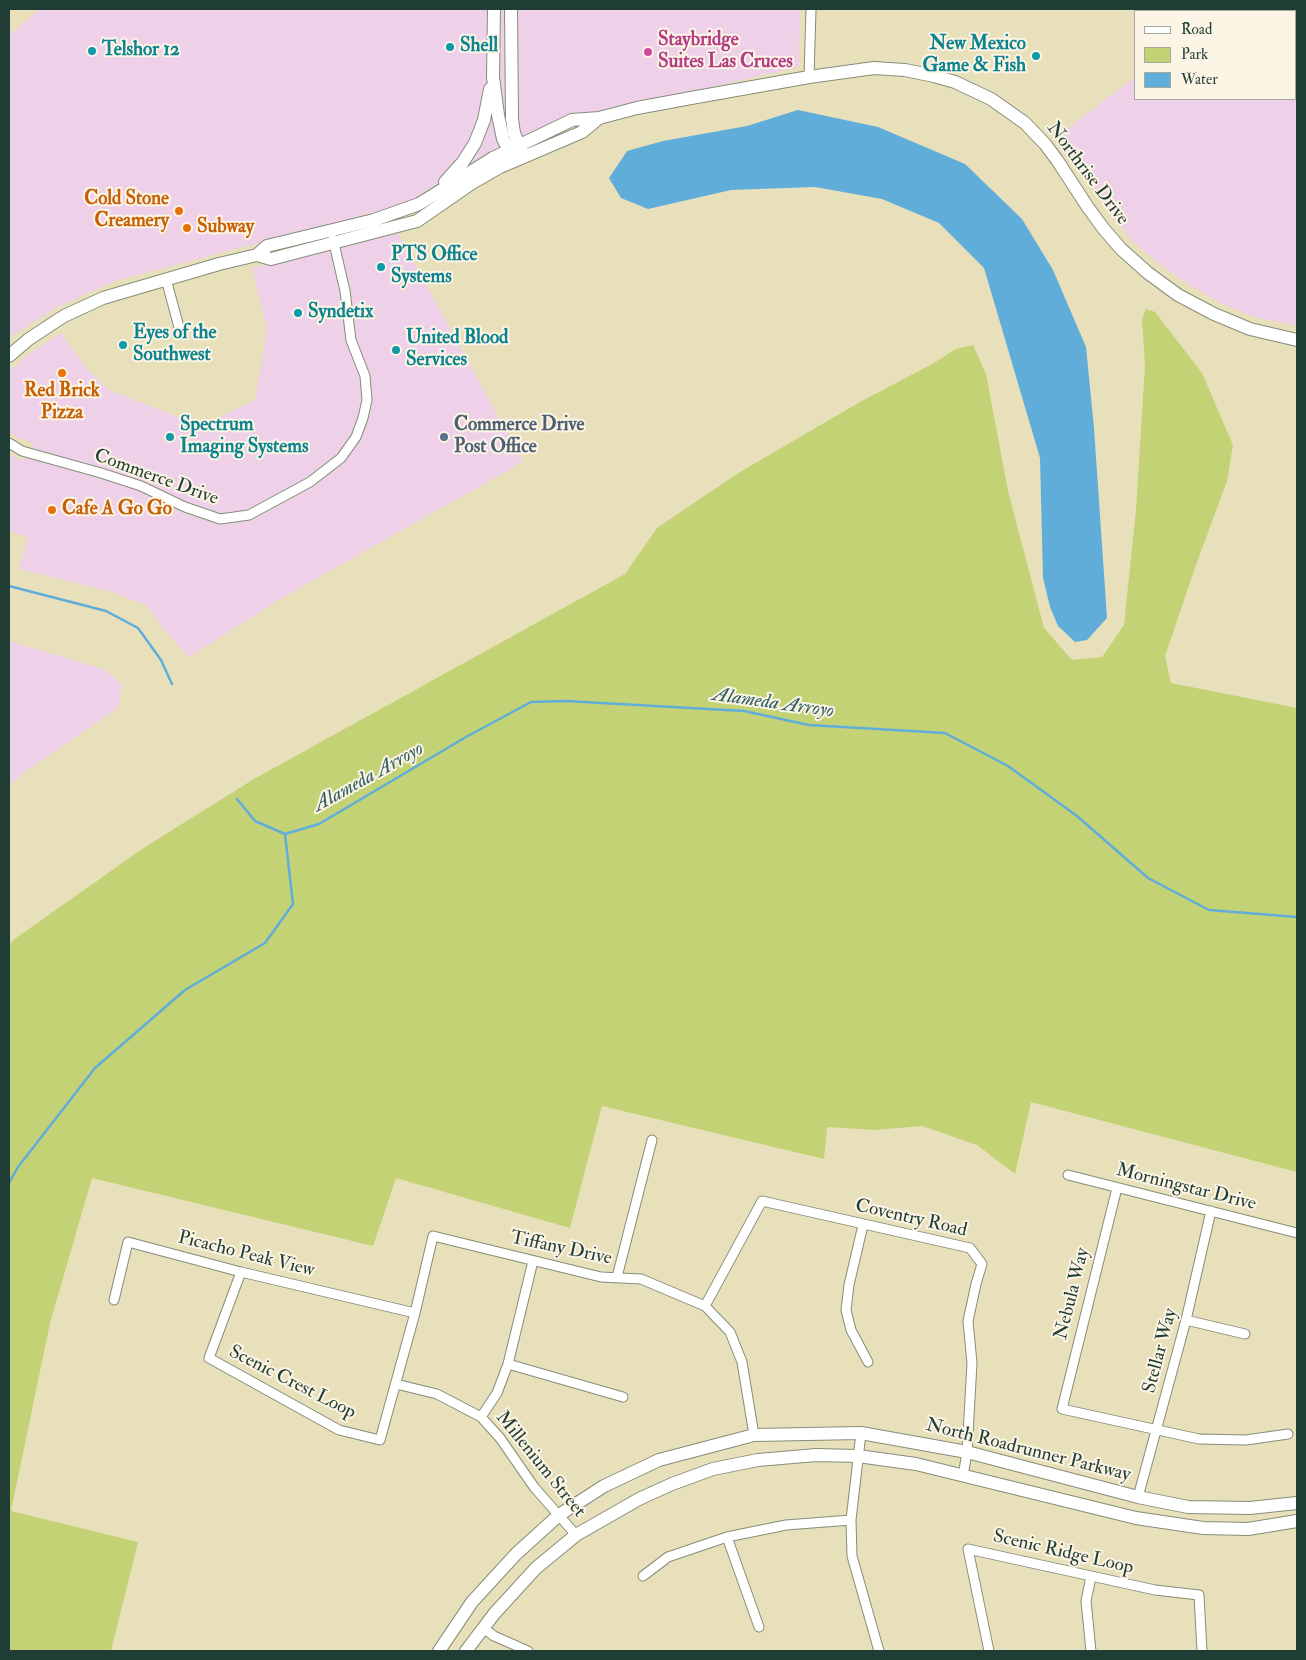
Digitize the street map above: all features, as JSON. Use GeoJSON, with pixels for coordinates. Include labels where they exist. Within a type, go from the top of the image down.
{"type":"FeatureCollection","features":[{"type":"Feature","properties":{"kind":"main road"},"geometry":{"type":"LineString","coordinates":[[494,9],[493,77],[498,115],[503,139],[516,153]]}},
{"type":"Feature","properties":{"kind":"main road"},"geometry":{"type":"LineString","coordinates":[[511,9],[512,119],[516,153]]}},
{"type":"Feature","properties":{"kind":"main road"},"geometry":{"type":"LineString","coordinates":[[493,60],[511,63]]}},
{"type":"Feature","properties":{"kind":"main road","name":"Northrise Drive"},"geometry":{"type":"LineString","coordinates":[[516,153],[572,120],[599,118],[637,108],[809,77],[874,68],[905,70],[934,76],[955,82],[991,99],[1025,124],[1057,160],[1087,206],[1121,249],[1148,273],[1178,295],[1214,314],[1250,329],[1297,340]]}},
{"type":"Feature","properties":{"kind":"main road"},"geometry":{"type":"LineString","coordinates":[[419,204],[447,180],[463,162],[475,143],[484,120],[493,77]]}},
{"type":"Feature","properties":{"kind":"main road"},"geometry":{"type":"LineString","coordinates":[[332,237],[419,204],[516,153]]}},
{"type":"Feature","properties":{"kind":"main road"},"geometry":{"type":"LineString","coordinates":[[9,356],[28,339],[64,316],[103,298],[219,264],[257,255],[267,246],[332,237],[417,221],[516,153]]}},
{"type":"Feature","properties":{"kind":"main road","name":"North Roadrunner Parkway"},"geometry":{"type":"LineString","coordinates":[[438,1651],[472,1602],[516,1554],[559,1515],[604,1486],[659,1460],[754,1435],[861,1433],[967,1452],[1138,1498],[1188,1507],[1250,1508],[1297,1503]]}},
{"type":"Feature","properties":{"kind":"main road","name":"North Roadrunner Parkway"},"geometry":{"type":"LineString","coordinates":[[466,1651],[483,1628],[536,1568],[576,1535],[638,1499],[672,1484],[713,1469],[758,1460],[816,1455],[858,1456],[916,1464],[1136,1518],[1203,1528],[1248,1529],[1297,1521]]}},
{"type":"Feature","properties":{"kind":"street"},"geometry":{"type":"LineString","coordinates":[[809,77],[811,9]]}},
{"type":"Feature","properties":{"kind":"street","name":"Commerce Drive"},"geometry":{"type":"LineString","coordinates":[[9,443],[22,451],[141,486],[185,507],[220,518],[248,515],[310,482],[341,458],[356,437],[367,400],[365,376],[351,340],[345,291],[332,237]]}},
{"type":"Feature","properties":{"kind":"street"},"geometry":{"type":"LineString","coordinates":[[166,279],[180,331]]}},
{"type":"Feature","properties":{"kind":"street"},"geometry":{"type":"LineString","coordinates":[[617,1277],[652,1140]]}},
{"type":"Feature","properties":{"kind":"street","name":"Morningstar Drive"},"geometry":{"type":"LineString","coordinates":[[1068,1176],[1297,1233]]}},
{"type":"Feature","properties":{"kind":"street","name":"Nebula Way"},"geometry":{"type":"LineString","coordinates":[[1117,1188],[1062,1408],[1156,1431]]}},
{"type":"Feature","properties":{"kind":"street","name":"Coventry Road"},"geometry":{"type":"LineString","coordinates":[[705,1306],[762,1202],[970,1248],[982,1264],[968,1321],[972,1362],[967,1452],[963,1476]]}},
{"type":"Feature","properties":{"kind":"street","name":"Stellar Way"},"geometry":{"type":"LineString","coordinates":[[1138,1498],[1186,1320],[1211,1211]]}},
{"type":"Feature","properties":{"kind":"street"},"geometry":{"type":"LineString","coordinates":[[863,1225],[849,1285],[846,1310],[851,1330],[868,1362]]}},
{"type":"Feature","properties":{"kind":"street","name":"Tiffany Drive"},"geometry":{"type":"LineString","coordinates":[[415,1312],[432,1236],[601,1277],[641,1278],[705,1306],[730,1332],[742,1362],[754,1435]]}},
{"type":"Feature","properties":{"kind":"street","name":"Picacho Peak View"},"geometry":{"type":"LineString","coordinates":[[114,1300],[128,1242],[241,1272],[415,1312]]}},
{"type":"Feature","properties":{"kind":"street"},"geometry":{"type":"LineString","coordinates":[[481,1417],[497,1393],[508,1364],[533,1261]]}},
{"type":"Feature","properties":{"kind":"street","name":"Scenic Crest Loop"},"geometry":{"type":"LineString","coordinates":[[241,1272],[208,1358],[339,1430],[380,1440],[415,1312]]}},
{"type":"Feature","properties":{"kind":"street"},"geometry":{"type":"LineString","coordinates":[[1186,1320],[1245,1334]]}},
{"type":"Feature","properties":{"kind":"street"},"geometry":{"type":"LineString","coordinates":[[508,1364],[622,1397]]}},
{"type":"Feature","properties":{"kind":"street","name":"Millenium Street"},"geometry":{"type":"LineString","coordinates":[[396,1384],[437,1394],[481,1417],[500,1438],[534,1487],[576,1535]]}},
{"type":"Feature","properties":{"kind":"street"},"geometry":{"type":"LineString","coordinates":[[1156,1431],[1199,1440],[1246,1440],[1288,1434]]}},
{"type":"Feature","properties":{"kind":"street"},"geometry":{"type":"LineString","coordinates":[[861,1433],[850,1520],[852,1556],[879,1651]]}},
{"type":"Feature","properties":{"kind":"street"},"geometry":{"type":"LineString","coordinates":[[643,1576],[668,1557],[727,1537],[786,1526],[850,1520]]}},
{"type":"Feature","properties":{"kind":"street"},"geometry":{"type":"LineString","coordinates":[[727,1537],[759,1626]]}},
{"type":"Feature","properties":{"kind":"street","name":"Scenic Ridge Loop"},"geometry":{"type":"LineString","coordinates":[[989,1651],[968,1549],[1091,1577],[1155,1590],[1199,1596],[1202,1651]]}},
{"type":"Feature","properties":{"kind":"street"},"geometry":{"type":"LineString","coordinates":[[1091,1577],[1086,1602],[1091,1651]]}},
{"type":"Feature","properties":{"kind":"street"},"geometry":{"type":"LineString","coordinates":[[483,1628],[494,1636],[528,1651]]}},
{"type":"Feature","properties":{"kind":"shaded area"},"geometry":{"type":"Polygon","coordinates":[[[40,9],[800,9],[799,67],[547,125],[417,201],[115,281],[56,308],[9,338],[9,35],[40,9]]]}},
{"type":"Feature","properties":{"kind":"shaded area"},"geometry":{"type":"Polygon","coordinates":[[[1297,55],[1297,326],[1255,317],[1222,304],[1191,286],[1161,265],[1132,241],[1106,207],[1058,136],[1134,78],[1134,100],[1296,100],[1297,55]]]}},
{"type":"Feature","properties":{"kind":"shaded area"},"geometry":{"type":"Polygon","coordinates":[[[397,231],[523,462],[282,598],[189,657],[162,627],[147,606],[112,592],[19,569],[28,537],[9,531],[9,453],[23,461],[34,444],[9,432],[9,371],[33,351],[61,333],[87,369],[109,390],[204,427],[225,414],[255,400],[267,330],[252,268],[397,231]]]}},
{"type":"Feature","properties":{"kind":"shaded area"},"geometry":{"type":"Polygon","coordinates":[[[9,641],[106,670],[122,685],[118,708],[22,774],[9,786],[9,641]]]}},
{"type":"Feature","properties":{"kind":"green space"},"geometry":{"type":"Polygon","coordinates":[[[1146,309],[1155,312],[1202,373],[1233,445],[1227,481],[1165,656],[1171,683],[1297,708],[1297,1172],[1031,1102],[1015,1174],[977,1145],[922,1126],[875,1130],[827,1127],[824,1159],[602,1106],[570,1228],[396,1178],[373,1246],[92,1178],[50,1323],[11,1511],[138,1542],[111,1651],[9,1651],[9,945],[16,938],[145,847],[254,779],[625,574],[657,528],[740,472],[956,349],[973,345],[986,374],[1008,491],[1044,628],[1072,660],[1102,657],[1124,625],[1136,510],[1145,365],[1142,319],[1146,309]]]}},
{"type":"Feature","properties":{"kind":"water"},"geometry":{"type":"Polygon","coordinates":[[[798,110],[878,127],[965,164],[1022,219],[1053,270],[1086,347],[1094,428],[1107,618],[1087,640],[1075,642],[1058,626],[1050,607],[1043,578],[1040,458],[984,268],[939,223],[882,199],[815,187],[731,190],[648,209],[621,198],[609,178],[627,151],[663,141],[747,126],[798,110]]]}},
{"type":"Feature","properties":{"kind":"waterway","name":"Alameda Arroyo"},"geometry":{"type":"LineString","coordinates":[[9,586],[106,611],[138,628],[161,660],[172,684]]}},
{"type":"Feature","properties":{"kind":"waterway","name":"Alameda Arroyo"},"geometry":{"type":"LineString","coordinates":[[237,799],[255,821],[285,834],[319,824],[466,737],[531,702],[566,701],[744,711],[809,725],[945,733],[1008,766],[1077,816],[1148,878],[1209,910],[1297,917]]}},
{"type":"Feature","properties":{"kind":"waterway"},"geometry":{"type":"LineString","coordinates":[[9,1183],[18,1167],[95,1068],[185,990],[265,943],[293,904],[285,834]]}},
{"type":"Feature","properties":{"kind":"place","name":"Shell"},"geometry":{"type":"Point","coordinates":[450,47]}},
{"type":"Feature","properties":{"kind":"place","name":"Telshor 12"},"geometry":{"type":"Point","coordinates":[92,51]}},
{"type":"Feature","properties":{"kind":"place","name":"Staybridge Suites Las Cruces"},"geometry":{"type":"Point","coordinates":[648,52]}},
{"type":"Feature","properties":{"kind":"place","name":"New Mexico Game & Fish"},"geometry":{"type":"Point","coordinates":[1036,56]}},
{"type":"Feature","properties":{"kind":"place","name":"Cold Stone Creamery"},"geometry":{"type":"Point","coordinates":[179,211]}},
{"type":"Feature","properties":{"kind":"place","name":"Subway"},"geometry":{"type":"Point","coordinates":[187,228]}},
{"type":"Feature","properties":{"kind":"place","name":"PTS Office Systems"},"geometry":{"type":"Point","coordinates":[381,267]}},
{"type":"Feature","properties":{"kind":"place","name":"Syndetix"},"geometry":{"type":"Point","coordinates":[298,313]}},
{"type":"Feature","properties":{"kind":"place","name":"Eyes of the Southwest"},"geometry":{"type":"Point","coordinates":[123,345]}},
{"type":"Feature","properties":{"kind":"place","name":"United Blood Services"},"geometry":{"type":"Point","coordinates":[396,350]}},
{"type":"Feature","properties":{"kind":"place","name":"Red Brick Pizza"},"geometry":{"type":"Point","coordinates":[62,373]}},
{"type":"Feature","properties":{"kind":"place","name":"Spectrum Imaging Systems"},"geometry":{"type":"Point","coordinates":[170,437]}},
{"type":"Feature","properties":{"kind":"place","name":"Commerce Drive Post Office"},"geometry":{"type":"Point","coordinates":[444,437]}},
{"type":"Feature","properties":{"kind":"place","name":"Cafe A Go Go"},"geometry":{"type":"Point","coordinates":[52,510]}}]}
